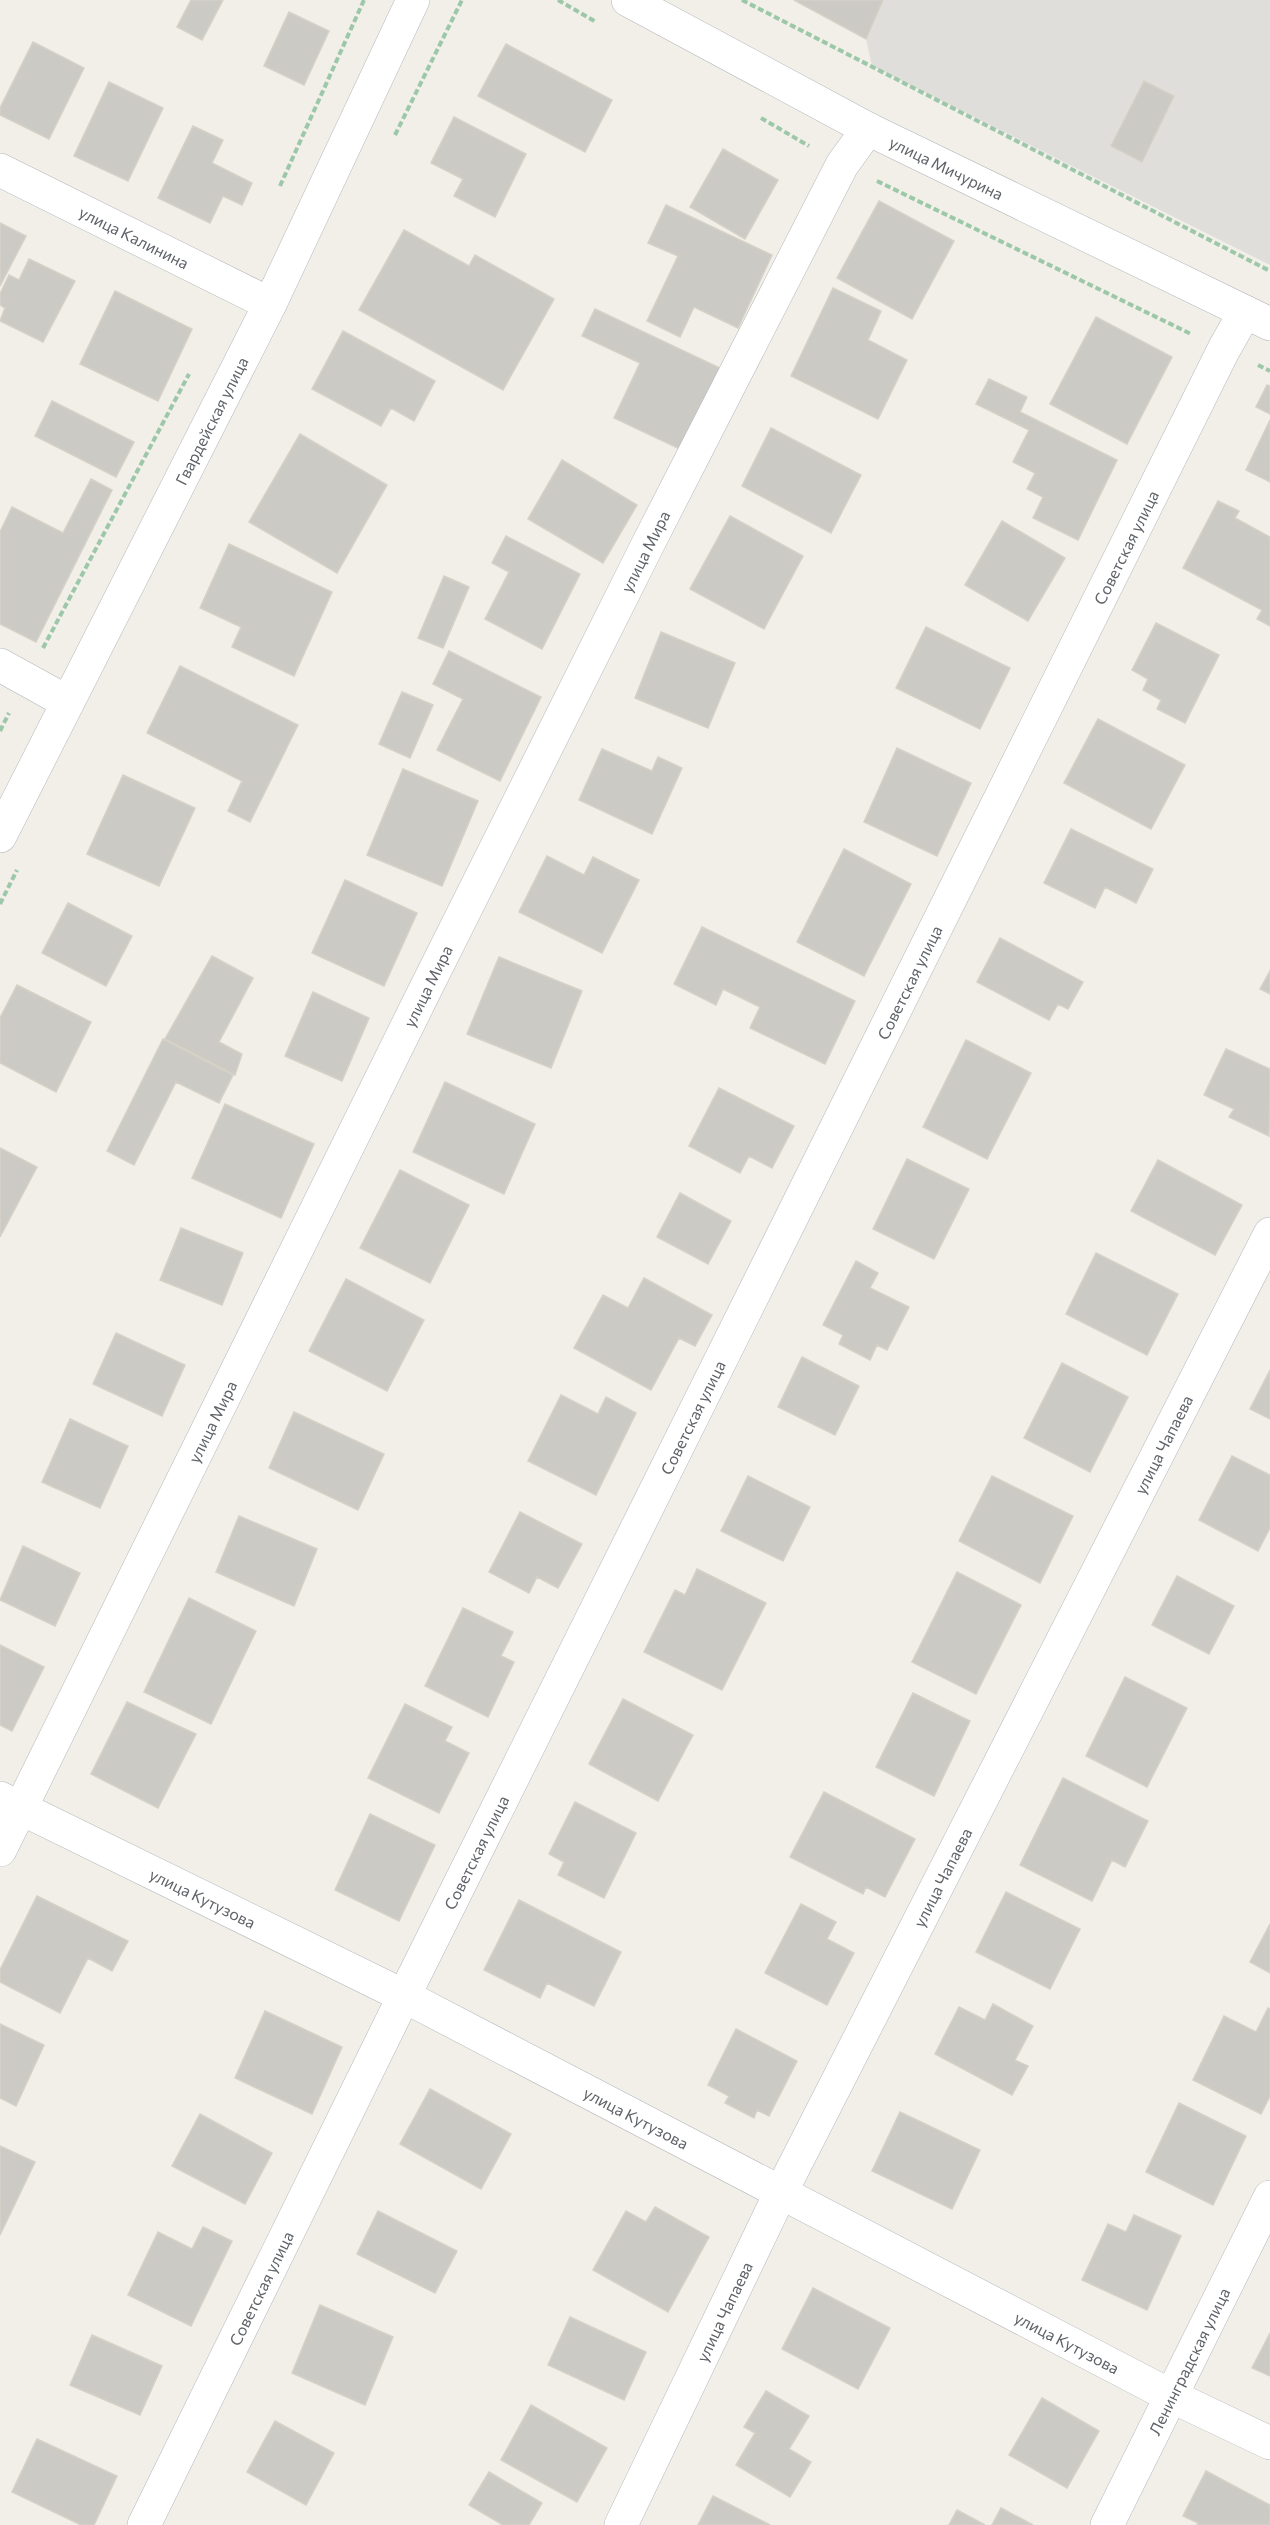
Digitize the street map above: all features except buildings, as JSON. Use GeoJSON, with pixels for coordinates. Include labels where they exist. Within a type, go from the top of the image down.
{"type":"FeatureCollection","features":[{"type":"Feature","properties":{"kind":"street","name":"Гвардейская улица"},"geometry":{"type":"LineString","coordinates":[[0,836],[270,304],[413,0]]}},
{"type":"Feature","properties":{"kind":"street","name":"улица Мичурина"},"geometry":{"type":"LineString","coordinates":[[628,0],[868,129],[1257,318]]}},
{"type":"Feature","properties":{"kind":"street","name":"улица Мира"},"geometry":{"type":"LineString","coordinates":[[0,1850],[11,1803],[842,165],[868,129]]}},
{"type":"Feature","properties":{"kind":"street","name":"улица Калинина"},"geometry":{"type":"LineString","coordinates":[[0,170],[270,304]]}},
{"type":"Feature","properties":{"kind":"street","name":"Советская улица"},"geometry":{"type":"LineString","coordinates":[[144,2525],[404,1996],[1208,381],[1257,318]]}},
{"type":"Feature","properties":{"kind":"street"},"geometry":{"type":"LineString","coordinates":[[13,672],[67,702]]}},
{"type":"Feature","properties":{"kind":"street","name":"улица Чапаева"},"geometry":{"type":"LineString","coordinates":[[621,2525],[780,2193],[1270,1234]]}},
{"type":"Feature","properties":{"kind":"street","name":"улица Кутузова"},"geometry":{"type":"LineString","coordinates":[[11,1803],[404,1996],[1171,2396],[1270,2443]]}},
{"type":"Feature","properties":{"kind":"street","name":"Ленинградская улица"},"geometry":{"type":"LineString","coordinates":[[1107,2525],[1270,2197]]}},
{"type":"Feature","properties":{"kind":"path"},"geometry":{"type":"LineString","coordinates":[[278,192],[364,0]]}},
{"type":"Feature","properties":{"kind":"path"},"geometry":{"type":"LineString","coordinates":[[742,0],[1270,271]]}},
{"type":"Feature","properties":{"kind":"path"},"geometry":{"type":"LineString","coordinates":[[0,731],[13,672],[190,372]]}},
{"type":"Feature","properties":{"kind":"shaded area"},"geometry":{"type":"Polygon","coordinates":[[[883,0],[1270,0],[1270,265],[872,66],[866,39],[883,0]]]}}]}
